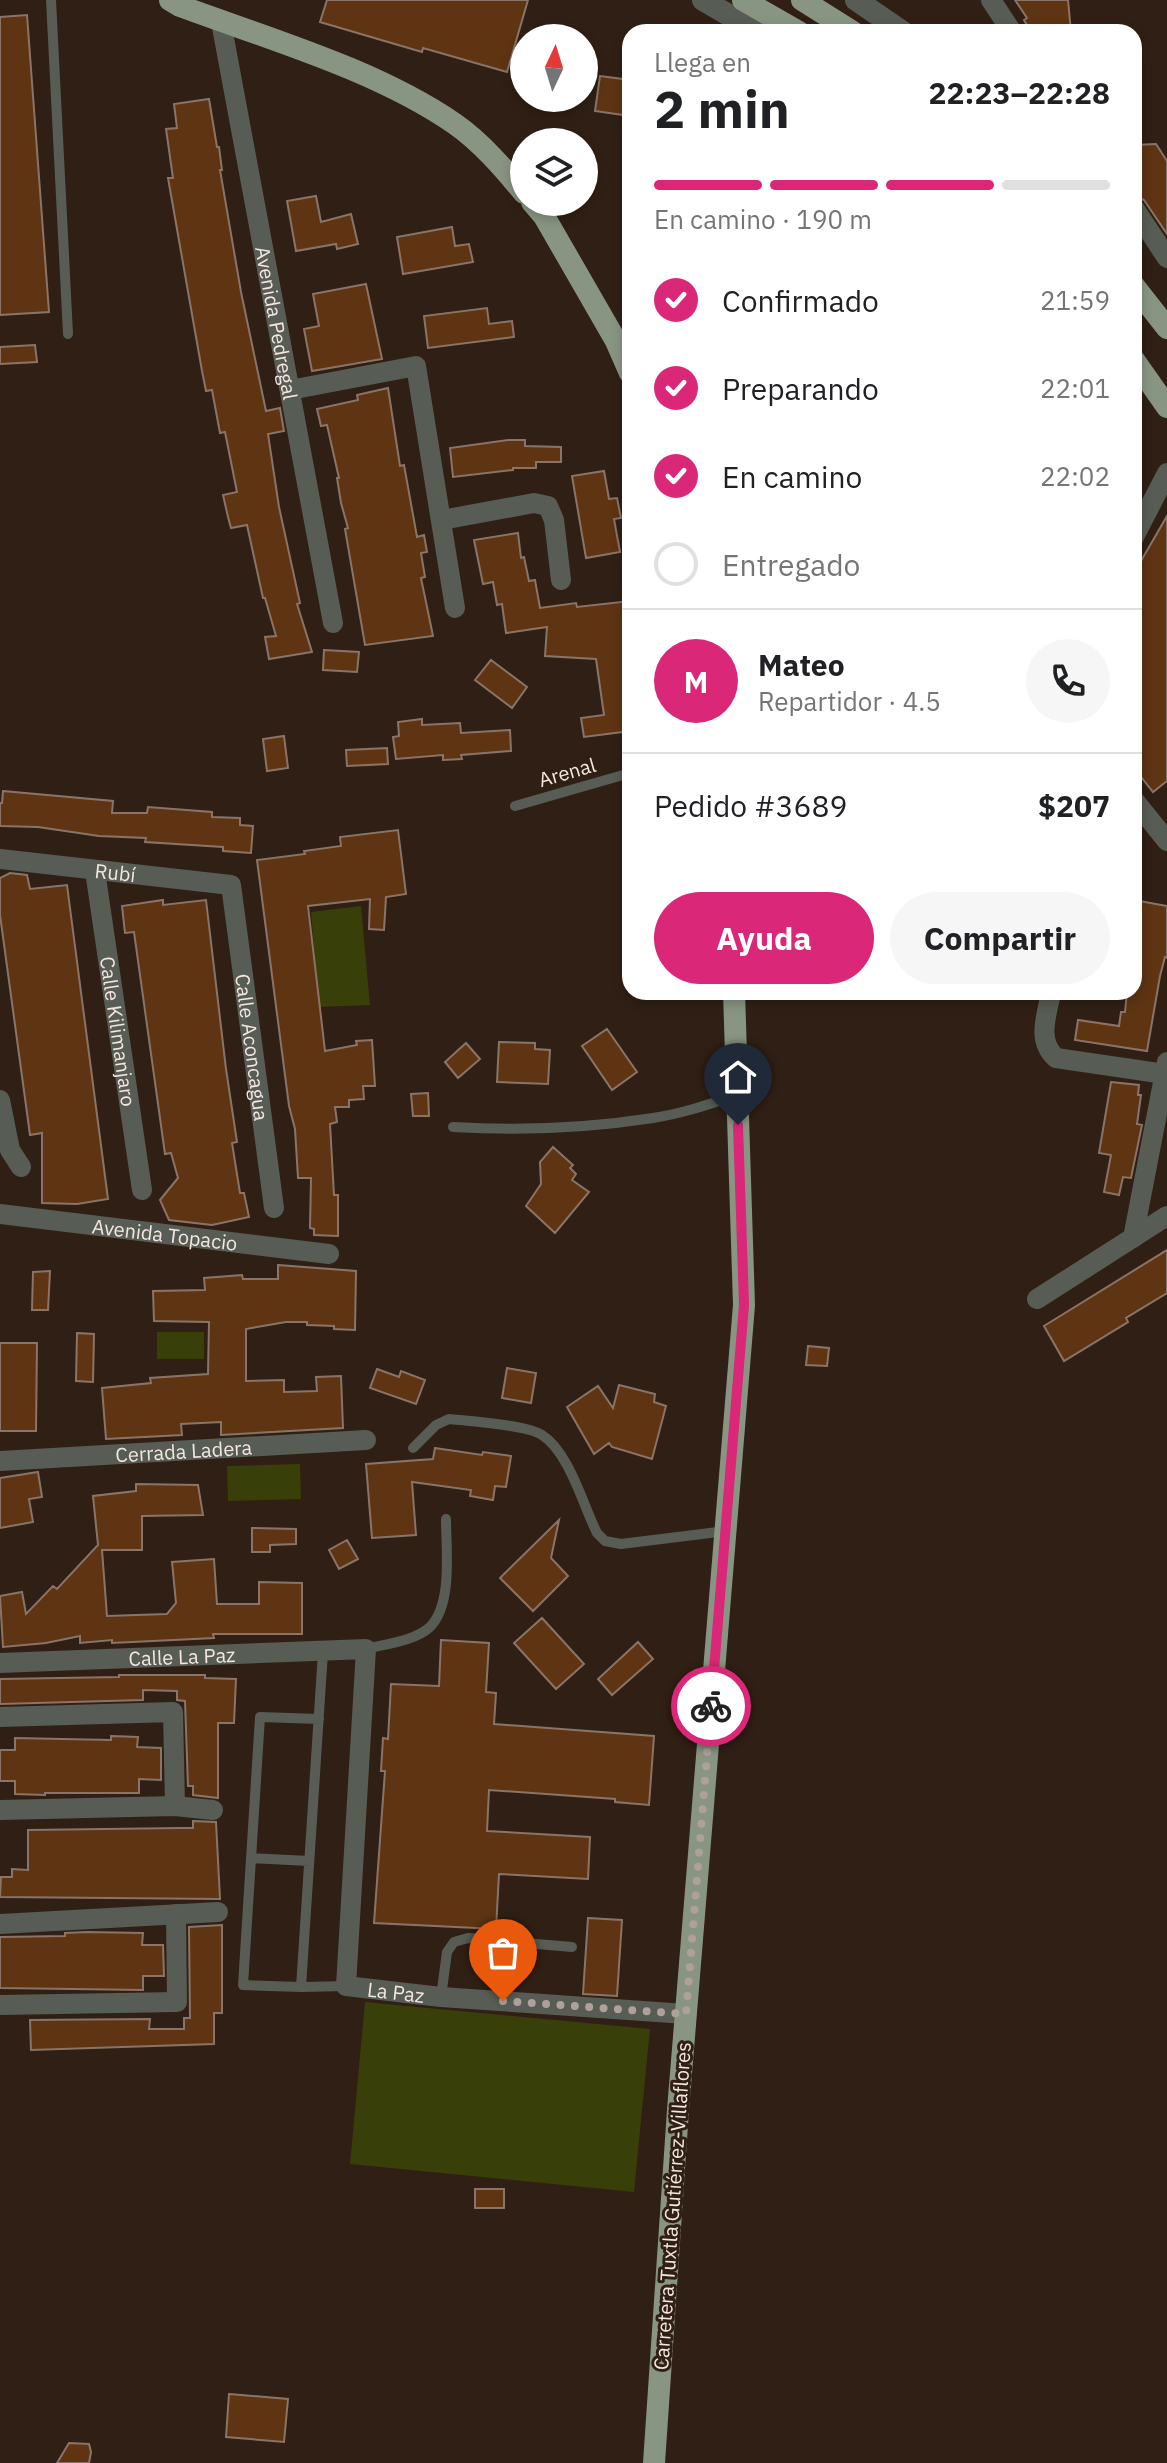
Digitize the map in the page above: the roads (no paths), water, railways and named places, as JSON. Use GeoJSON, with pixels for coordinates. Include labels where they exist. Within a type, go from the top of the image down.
{"type":"FeatureCollection","features":[{"type":"Feature","properties":{"kind":"main road"},"geometry":{"type":"LineString","coordinates":[[170,0],[371,77],[412,97],[458,125],[510,176]]}},
{"type":"Feature","properties":{"kind":"main road"},"geometry":{"type":"LineString","coordinates":[[743,0],[785,24]]}},
{"type":"Feature","properties":{"kind":"main road"},"geometry":{"type":"LineString","coordinates":[[802,0],[840,24]]}},
{"type":"Feature","properties":{"kind":"main road"},"geometry":{"type":"LineString","coordinates":[[544,216],[622,355]]}},
{"type":"Feature","properties":{"kind":"main road"},"geometry":{"type":"LineString","coordinates":[[1142,294],[1167,328]]}},
{"type":"Feature","properties":{"kind":"main road"},"geometry":{"type":"LineString","coordinates":[[1142,371],[1167,407]]}},
{"type":"Feature","properties":{"kind":"main road","name":"Carretera Tuxtla Gutiérrez-Villaflores"},"geometry":{"type":"LineString","coordinates":[[654,2463],[686,2014],[744,1305],[734,1000]]}},
{"type":"Feature","properties":{"kind":"street"},"geometry":{"type":"LineString","coordinates":[[703,0],[744,24]]}},
{"type":"Feature","properties":{"kind":"street"},"geometry":{"type":"LineString","coordinates":[[856,0],[891,24]]}},
{"type":"Feature","properties":{"kind":"street"},"geometry":{"type":"LineString","coordinates":[[991,0],[1007,24]]}},
{"type":"Feature","properties":{"kind":"street","name":"Avenida Pedregal"},"geometry":{"type":"LineString","coordinates":[[221,22],[333,623]]}},
{"type":"Feature","properties":{"kind":"street"},"geometry":{"type":"LineString","coordinates":[[1142,220],[1167,258]]}},
{"type":"Feature","properties":{"kind":"street"},"geometry":{"type":"LineString","coordinates":[[290,390],[416,366],[455,608]]}},
{"type":"Feature","properties":{"kind":"street"},"geometry":{"type":"LineString","coordinates":[[1142,521],[1167,473]]}},
{"type":"Feature","properties":{"kind":"street"},"geometry":{"type":"LineString","coordinates":[[442,520],[534,503],[548,506],[554,520],[561,580]]}},
{"type":"Feature","properties":{"kind":"street"},"geometry":{"type":"LineString","coordinates":[[1142,810],[1167,841]]}},
{"type":"Feature","properties":{"kind":"street","name":"Rubí"},"geometry":{"type":"LineString","coordinates":[[0,859],[231,885]]}},
{"type":"Feature","properties":{"kind":"street","name":"Calle Kilimanjaro"},"geometry":{"type":"LineString","coordinates":[[95,871],[142,1190]]}},
{"type":"Feature","properties":{"kind":"street","name":"Calle Aconcagua"},"geometry":{"type":"LineString","coordinates":[[231,885],[274,1208]]}},
{"type":"Feature","properties":{"kind":"street"},"geometry":{"type":"LineString","coordinates":[[1050,1000],[1043,1037],[1047,1050],[1056,1058],[1166,1068],[1133,1238]]}},
{"type":"Feature","properties":{"kind":"street"},"geometry":{"type":"LineString","coordinates":[[0,1100],[10,1150],[21,1167]]}},
{"type":"Feature","properties":{"kind":"street","name":"Avenida Topacio"},"geometry":{"type":"LineString","coordinates":[[0,1214],[329,1254]]}},
{"type":"Feature","properties":{"kind":"street"},"geometry":{"type":"LineString","coordinates":[[1037,1299],[1167,1216]]}},
{"type":"Feature","properties":{"kind":"street","name":"Cerrada Ladera"},"geometry":{"type":"LineString","coordinates":[[0,1461],[366,1440]]}},
{"type":"Feature","properties":{"kind":"street","name":"Calle La Paz"},"geometry":{"type":"LineString","coordinates":[[0,1663],[366,1649]]}},
{"type":"Feature","properties":{"kind":"street","name":"La Paz"},"geometry":{"type":"LineString","coordinates":[[366,1649],[346,1986],[441,1997],[686,2014]]}},
{"type":"Feature","properties":{"kind":"street"},"geometry":{"type":"LineString","coordinates":[[0,1717],[173,1712],[175,1806]]}},
{"type":"Feature","properties":{"kind":"street"},"geometry":{"type":"LineString","coordinates":[[0,1810],[175,1806],[213,1810]]}},
{"type":"Feature","properties":{"kind":"street"},"geometry":{"type":"LineString","coordinates":[[0,1924],[218,1912]]}},
{"type":"Feature","properties":{"kind":"street"},"geometry":{"type":"LineString","coordinates":[[0,2005],[177,2002],[176,1914]]}},
{"type":"Feature","properties":{"kind":"lane"},"geometry":{"type":"LineString","coordinates":[[51,0],[68,334]]}},
{"type":"Feature","properties":{"kind":"lane","name":"Arenal"},"geometry":{"type":"LineString","coordinates":[[515,806],[622,775]]}},
{"type":"Feature","properties":{"kind":"lane"},"geometry":{"type":"LineString","coordinates":[[453,1127],[545,1127],[655,1118],[737,1095]]}},
{"type":"Feature","properties":{"kind":"lane"},"geometry":{"type":"LineString","coordinates":[[413,1448],[436,1425],[449,1419],[540,1433],[553,1444],[566,1465],[597,1533],[605,1541],[621,1544],[726,1531]]}},
{"type":"Feature","properties":{"kind":"lane"},"geometry":{"type":"LineString","coordinates":[[366,1649],[405,1639],[429,1628],[442,1608],[447,1573],[446,1519]]}},
{"type":"Feature","properties":{"kind":"lane"},"geometry":{"type":"LineString","coordinates":[[301,1987],[323,1652]]}},
{"type":"Feature","properties":{"kind":"lane"},"geometry":{"type":"LineString","coordinates":[[319,1719],[260,1717],[243,1985],[346,1986]]}},
{"type":"Feature","properties":{"kind":"lane"},"geometry":{"type":"LineString","coordinates":[[251,1858],[309,1861]]}},
{"type":"Feature","properties":{"kind":"lane"},"geometry":{"type":"LineString","coordinates":[[441,1997],[447,1952],[454,1942],[468,1938],[572,1947]]}}]}
